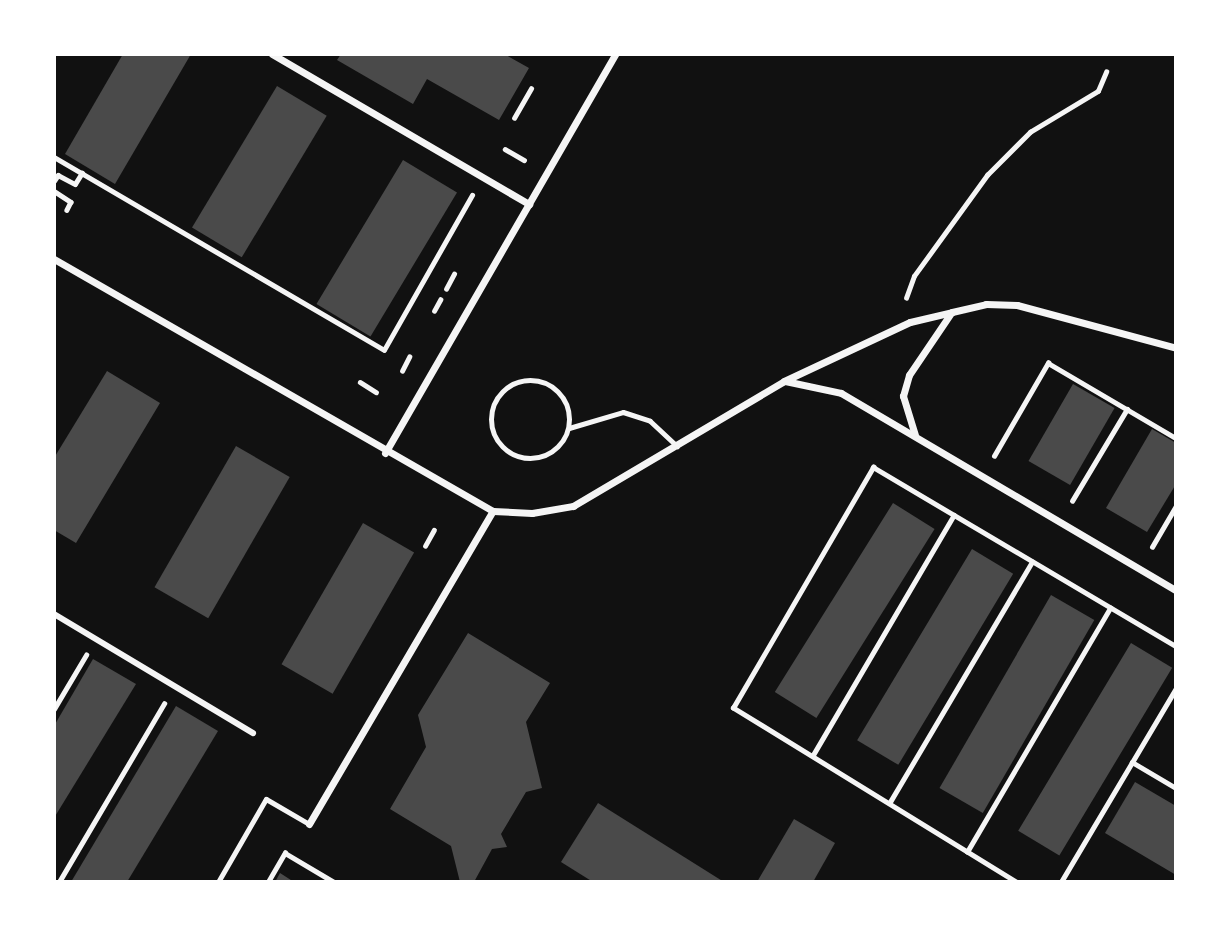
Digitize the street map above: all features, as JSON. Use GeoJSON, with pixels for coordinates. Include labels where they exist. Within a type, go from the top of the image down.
{"type":"FeatureCollection","features":[{"type":"Feature","properties":{"kind":"street"},"geometry":{"type":"LineString","coordinates":[[385,453],[615,54]]}},
{"type":"Feature","properties":{"kind":"street"},"geometry":{"type":"LineString","coordinates":[[273,55],[529,204]]}},
{"type":"Feature","properties":{"kind":"street"},"geometry":{"type":"LineString","coordinates":[[54,259],[385,453],[493,511],[532,513],[573,506],[784,381],[910,322],[986,304],[1017,305],[1063,314],[1176,348]]}},
{"type":"Feature","properties":{"kind":"street"},"geometry":{"type":"LineString","coordinates":[[916,436],[903,396],[909,375],[952,312]]}},
{"type":"Feature","properties":{"kind":"street"},"geometry":{"type":"LineString","coordinates":[[784,381],[841,393],[1176,590]]}},
{"type":"Feature","properties":{"kind":"street"},"geometry":{"type":"LineString","coordinates":[[309,824],[493,511]]}},
{"type":"Feature","properties":{"kind":"street"},"geometry":{"type":"LineString","coordinates":[[54,614],[253,733]]}},
{"type":"Feature","properties":{"kind":"lane"},"geometry":{"type":"LineString","coordinates":[[569,428],[567,403],[549,384],[537,380],[512,384],[501,392],[491,415],[497,441],[518,456],[531,459],[555,450],[569,428],[623,412],[650,421],[677,446]]}},
{"type":"Feature","properties":{"kind":"lane"},"geometry":{"type":"LineString","coordinates":[[218,882],[266,799],[309,824]]}},
{"type":"Feature","properties":{"kind":"path"},"geometry":{"type":"LineString","coordinates":[[906,298],[914,276],[987,175],[1030,132],[1098,92],[1106,72]]}},
{"type":"Feature","properties":{"kind":"path"},"geometry":{"type":"LineString","coordinates":[[514,118],[531,89]]}},
{"type":"Feature","properties":{"kind":"path"},"geometry":{"type":"LineString","coordinates":[[505,149],[524,160]]}},
{"type":"Feature","properties":{"kind":"path"},"geometry":{"type":"LineString","coordinates":[[54,157],[384,351],[472,195]]}},
{"type":"Feature","properties":{"kind":"path"},"geometry":{"type":"LineString","coordinates":[[54,181],[58,175],[75,184],[82,173]]}},
{"type":"Feature","properties":{"kind":"path"},"geometry":{"type":"LineString","coordinates":[[54,191],[71,202],[67,210]]}},
{"type":"Feature","properties":{"kind":"path"},"geometry":{"type":"LineString","coordinates":[[446,289],[454,274]]}},
{"type":"Feature","properties":{"kind":"path"},"geometry":{"type":"LineString","coordinates":[[434,311],[440,300]]}},
{"type":"Feature","properties":{"kind":"path"},"geometry":{"type":"LineString","coordinates":[[402,371],[410,357]]}},
{"type":"Feature","properties":{"kind":"path"},"geometry":{"type":"LineString","coordinates":[[994,456],[1048,363],[1176,439]]}},
{"type":"Feature","properties":{"kind":"path"},"geometry":{"type":"LineString","coordinates":[[360,382],[376,391]]}},
{"type":"Feature","properties":{"kind":"path"},"geometry":{"type":"LineString","coordinates":[[1072,501],[1127,410]]}},
{"type":"Feature","properties":{"kind":"path"},"geometry":{"type":"LineString","coordinates":[[1016,882],[890,802],[733,708],[873,467],[1176,646]]}},
{"type":"Feature","properties":{"kind":"path"},"geometry":{"type":"LineString","coordinates":[[1152,547],[1176,506]]}},
{"type":"Feature","properties":{"kind":"path"},"geometry":{"type":"LineString","coordinates":[[813,755],[954,515]]}},
{"type":"Feature","properties":{"kind":"path"},"geometry":{"type":"LineString","coordinates":[[425,546],[434,530]]}},
{"type":"Feature","properties":{"kind":"path"},"geometry":{"type":"LineString","coordinates":[[890,802],[1032,562]]}},
{"type":"Feature","properties":{"kind":"path"},"geometry":{"type":"LineString","coordinates":[[967,852],[1110,608]]}},
{"type":"Feature","properties":{"kind":"path"},"geometry":{"type":"LineString","coordinates":[[54,709],[96,639]]}},
{"type":"Feature","properties":{"kind":"path"},"geometry":{"type":"LineString","coordinates":[[60,882],[176,686]]}},
{"type":"Feature","properties":{"kind":"path"},"geometry":{"type":"LineString","coordinates":[[1061,882],[1176,688]]}},
{"type":"Feature","properties":{"kind":"path"},"geometry":{"type":"LineString","coordinates":[[1132,762],[1176,788]]}},
{"type":"Feature","properties":{"kind":"path"},"geometry":{"type":"LineString","coordinates":[[268,882],[285,853],[334,882]]}},
{"type":"Feature","properties":{"kind":"building"},"geometry":{"type":"Polygon","coordinates":[[[123,54],[191,54],[115,184],[65,154],[123,54]]]}},
{"type":"Feature","properties":{"kind":"building"},"geometry":{"type":"Polygon","coordinates":[[[341,54],[504,54],[529,68],[499,120],[427,79],[413,104],[337,60],[341,54]]]}},
{"type":"Feature","properties":{"kind":"building"},"geometry":{"type":"Polygon","coordinates":[[[277,86],[327,116],[242,257],[192,227],[277,86]]]}},
{"type":"Feature","properties":{"kind":"building"},"geometry":{"type":"Polygon","coordinates":[[[403,160],[457,192],[370,336],[316,304],[403,160]]]}},
{"type":"Feature","properties":{"kind":"building"},"geometry":{"type":"Polygon","coordinates":[[[107,371],[160,403],[76,543],[54,530],[54,458],[107,371]]]}},
{"type":"Feature","properties":{"kind":"building"},"geometry":{"type":"Polygon","coordinates":[[[1073,384],[1115,408],[1070,485],[1028,461],[1073,384]]]}},
{"type":"Feature","properties":{"kind":"building"},"geometry":{"type":"Polygon","coordinates":[[[1152,429],[1176,443],[1176,484],[1147,532],[1106,508],[1152,429]]]}},
{"type":"Feature","properties":{"kind":"building"},"geometry":{"type":"Polygon","coordinates":[[[236,446],[290,477],[208,618],[155,587],[236,446]]]}},
{"type":"Feature","properties":{"kind":"building"},"geometry":{"type":"Polygon","coordinates":[[[893,503],[935,529],[816,718],[775,692],[893,503]]]}},
{"type":"Feature","properties":{"kind":"building"},"geometry":{"type":"Polygon","coordinates":[[[363,523],[414,552],[333,694],[282,664],[363,523]]]}},
{"type":"Feature","properties":{"kind":"building"},"geometry":{"type":"Polygon","coordinates":[[[972,549],[1013,574],[898,765],[857,740],[972,549]]]}},
{"type":"Feature","properties":{"kind":"building"},"geometry":{"type":"Polygon","coordinates":[[[1051,595],[1094,620],[983,813],[940,788],[1051,595]]]}},
{"type":"Feature","properties":{"kind":"building"},"geometry":{"type":"Polygon","coordinates":[[[468,633],[550,683],[526,722],[542,788],[526,792],[501,834],[507,847],[492,849],[474,882],[460,882],[451,846],[390,809],[426,747],[418,715],[468,633]]]}},
{"type":"Feature","properties":{"kind":"building"},"geometry":{"type":"Polygon","coordinates":[[[1131,643],[1172,668],[1059,855],[1018,831],[1131,643]]]}},
{"type":"Feature","properties":{"kind":"building"},"geometry":{"type":"Polygon","coordinates":[[[93,659],[136,684],[54,818],[54,726],[93,659]]]}},
{"type":"Feature","properties":{"kind":"building"},"geometry":{"type":"Polygon","coordinates":[[[176,706],[218,731],[127,882],[71,882],[176,706]]]}},
{"type":"Feature","properties":{"kind":"building"},"geometry":{"type":"Polygon","coordinates":[[[1135,782],[1176,806],[1176,875],[1105,833],[1135,782]]]}},
{"type":"Feature","properties":{"kind":"building"},"geometry":{"type":"Polygon","coordinates":[[[598,803],[724,882],[593,882],[561,862],[598,803]]]}},
{"type":"Feature","properties":{"kind":"building"},"geometry":{"type":"Polygon","coordinates":[[[794,819],[835,843],[813,882],[757,882],[794,819]]]}},
{"type":"Feature","properties":{"kind":"building"},"geometry":{"type":"Polygon","coordinates":[[[280,873],[294,882],[275,882],[280,873]]]}}]}
